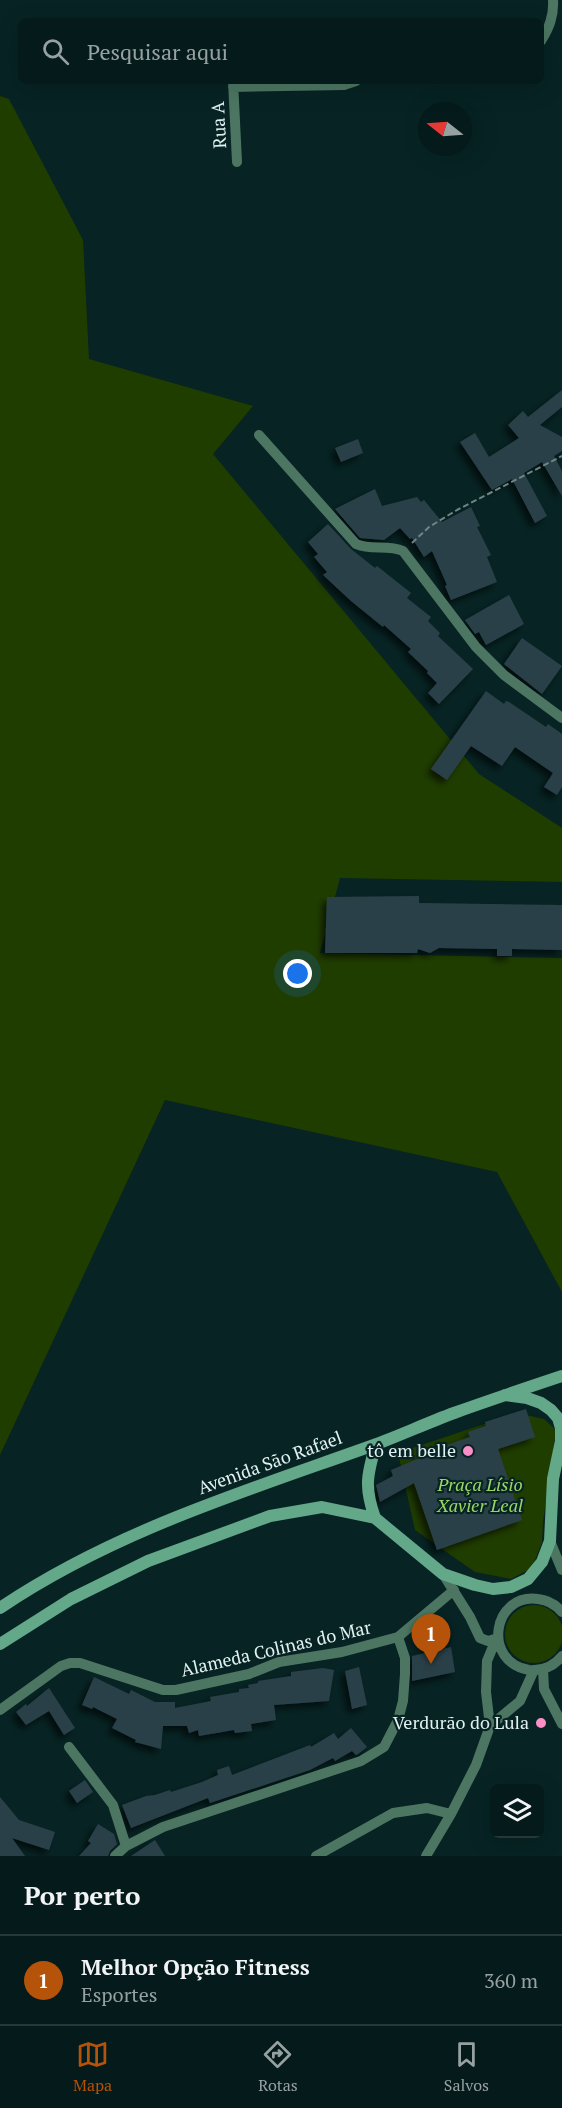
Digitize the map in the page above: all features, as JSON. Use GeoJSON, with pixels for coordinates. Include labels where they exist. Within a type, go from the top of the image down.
{"type":"FeatureCollection","features":[{"type":"Feature","properties":{"kind":"main road","name":"Avenida São Rafael"},"geometry":{"type":"LineString","coordinates":[[0,1608],[102,1549],[169,1519],[235,1492],[376,1444],[454,1413],[562,1376]]}},
{"type":"Feature","properties":{"kind":"main road"},"geometry":{"type":"LineString","coordinates":[[0,1644],[71,1599],[148,1561],[270,1516],[322,1507],[375,1518],[443,1574],[493,1589],[511,1587],[528,1579],[542,1562],[550,1541],[553,1479],[562,1441],[561,1428],[558,1418],[551,1410],[527,1398],[506,1395]]}},
{"type":"Feature","properties":{"kind":"main road"},"geometry":{"type":"LineString","coordinates":[[375,1518],[366,1490],[370,1463],[376,1444]]}},
{"type":"Feature","properties":{"kind":"street"},"geometry":{"type":"LineString","coordinates":[[544,35],[554,11],[553,0]]}},
{"type":"Feature","properties":{"kind":"street","name":"Rua A"},"geometry":{"type":"LineString","coordinates":[[237,162],[233,84],[347,84]]}},
{"type":"Feature","properties":{"kind":"street"},"geometry":{"type":"LineString","coordinates":[[259,435],[356,544],[365,548],[397,548],[403,551],[476,647],[504,675],[562,718]]}},
{"type":"Feature","properties":{"kind":"street"},"geometry":{"type":"LineString","coordinates":[[550,1541],[562,1570]]}},
{"type":"Feature","properties":{"kind":"street"},"geometry":{"type":"LineString","coordinates":[[443,1574],[480,1638],[499,1641]]}},
{"type":"Feature","properties":{"kind":"street","name":"Alameda Colinas do Mar"},"geometry":{"type":"LineString","coordinates":[[0,1710],[53,1671],[70,1663],[80,1663],[163,1690],[176,1690],[249,1674],[279,1662],[342,1653],[398,1638],[453,1590]]}},
{"type":"Feature","properties":{"kind":"street"},"geometry":{"type":"LineString","coordinates":[[562,1612],[543,1599],[523,1600],[507,1610],[501,1619],[499,1641],[504,1655],[523,1669],[539,1670],[552,1665],[562,1656]]}},
{"type":"Feature","properties":{"kind":"street"},"geometry":{"type":"LineString","coordinates":[[115,1856],[126,1846],[163,1827],[361,1761],[384,1747],[398,1720],[403,1701],[405,1658],[398,1638]]}},
{"type":"Feature","properties":{"kind":"street"},"geometry":{"type":"LineString","coordinates":[[426,1856],[476,1765],[490,1726],[486,1692],[487,1661],[492,1649],[499,1641]]}},
{"type":"Feature","properties":{"kind":"street"},"geometry":{"type":"LineString","coordinates":[[539,1670],[544,1689],[562,1724]]}},
{"type":"Feature","properties":{"kind":"street"},"geometry":{"type":"LineString","coordinates":[[490,1726],[520,1701],[539,1670]]}},
{"type":"Feature","properties":{"kind":"street"},"geometry":{"type":"LineString","coordinates":[[69,1747],[113,1805],[126,1846]]}},
{"type":"Feature","properties":{"kind":"street"},"geometry":{"type":"LineString","coordinates":[[316,1856],[393,1812],[428,1808],[451,1814]]}},
{"type":"Feature","properties":{"kind":"path"},"geometry":{"type":"LineString","coordinates":[[403,551],[429,527],[457,510],[562,456]]}},
{"type":"Feature","properties":{"kind":"green space"},"geometry":{"type":"Polygon","coordinates":[[[0,96],[9,99],[83,240],[89,359],[253,406],[213,454],[479,774],[562,828],[562,882],[340,878],[320,953],[562,958],[562,1292],[497,1172],[165,1100],[0,1455],[0,96]]]}},
{"type":"Feature","properties":{"kind":"green space","name":"Praça Lísio Xavier Leal"},"geometry":{"type":"Polygon","coordinates":[[[517,1413],[544,1419],[556,1430],[542,1542],[532,1568],[511,1579],[475,1572],[415,1530],[398,1453],[517,1413]]]}},
{"type":"Feature","properties":{"kind":"green space"},"geometry":{"type":"Polygon","coordinates":[[[534,1605],[545,1607],[558,1618],[563,1634],[561,1645],[550,1658],[534,1663],[523,1661],[510,1650],[505,1634],[507,1623],[518,1610],[534,1605]]]}},
{"type":"Feature","properties":{"kind":"building"},"geometry":{"type":"Polygon","coordinates":[[[562,390],[562,407],[540,425],[562,437],[562,451],[554,456],[562,471],[562,496],[542,462],[524,473],[547,516],[535,523],[512,479],[492,490],[460,442],[475,433],[489,457],[519,438],[508,425],[523,411],[528,417],[562,390]]]}},
{"type":"Feature","properties":{"kind":"building"},"geometry":{"type":"Polygon","coordinates":[[[358,439],[363,453],[341,462],[335,448],[358,439]]]}},
{"type":"Feature","properties":{"kind":"building"},"geometry":{"type":"Polygon","coordinates":[[[375,489],[382,506],[417,497],[421,502],[424,500],[442,522],[471,507],[480,526],[477,527],[491,555],[487,557],[497,582],[451,600],[432,551],[424,557],[412,538],[410,539],[400,528],[384,540],[360,538],[335,509],[375,489]]]}},
{"type":"Feature","properties":{"kind":"building"},"geometry":{"type":"Polygon","coordinates":[[[328,524],[351,549],[411,593],[407,598],[431,617],[428,621],[440,633],[438,636],[473,669],[439,704],[428,693],[437,683],[408,652],[411,649],[384,625],[383,627],[351,601],[323,575],[327,572],[314,557],[318,554],[308,542],[328,524]]]}},
{"type":"Feature","properties":{"kind":"building"},"geometry":{"type":"Polygon","coordinates":[[[509,595],[524,624],[486,645],[479,632],[475,634],[465,620],[509,595]]]}},
{"type":"Feature","properties":{"kind":"building"},"geometry":{"type":"Polygon","coordinates":[[[522,638],[562,666],[542,694],[504,664],[522,638]]]}},
{"type":"Feature","properties":{"kind":"building"},"geometry":{"type":"Polygon","coordinates":[[[486,691],[504,704],[506,701],[509,702],[546,727],[548,724],[562,734],[562,787],[557,795],[544,787],[553,773],[515,747],[502,766],[471,746],[447,780],[431,769],[486,691]]]}},
{"type":"Feature","properties":{"kind":"building"},"geometry":{"type":"Polygon","coordinates":[[[419,896],[419,903],[562,905],[562,950],[512,949],[512,956],[497,956],[497,949],[439,948],[430,953],[418,949],[417,953],[325,953],[327,897],[419,896]]]}},
{"type":"Feature","properties":{"kind":"building"},"geometry":{"type":"Polygon","coordinates":[[[526,1409],[535,1437],[498,1449],[522,1520],[437,1550],[414,1483],[380,1502],[376,1485],[393,1476],[391,1470],[422,1457],[421,1454],[470,1437],[468,1432],[486,1426],[485,1422],[526,1409]]]}},
{"type":"Feature","properties":{"kind":"building"},"geometry":{"type":"Polygon","coordinates":[[[451,1647],[455,1672],[412,1681],[412,1656],[451,1647]]]}},
{"type":"Feature","properties":{"kind":"building"},"geometry":{"type":"Polygon","coordinates":[[[359,1667],[367,1705],[352,1709],[345,1671],[359,1667]]]}},
{"type":"Feature","properties":{"kind":"building"},"geometry":{"type":"Polygon","coordinates":[[[323,1668],[334,1670],[329,1701],[274,1705],[276,1720],[251,1724],[252,1731],[235,1733],[234,1730],[199,1736],[198,1730],[189,1733],[187,1726],[163,1726],[161,1749],[135,1742],[136,1740],[112,1728],[117,1719],[93,1707],[92,1709],[82,1705],[94,1677],[129,1694],[131,1690],[155,1702],[175,1702],[175,1708],[211,1701],[210,1697],[239,1692],[239,1689],[249,1688],[248,1685],[258,1683],[258,1681],[291,1676],[291,1672],[323,1668]]]}},
{"type":"Feature","properties":{"kind":"building"},"geometry":{"type":"Polygon","coordinates":[[[49,1688],[75,1728],[64,1735],[49,1711],[26,1725],[16,1712],[49,1688]]]}},
{"type":"Feature","properties":{"kind":"building"},"geometry":{"type":"Polygon","coordinates":[[[351,1728],[367,1747],[356,1755],[352,1751],[335,1761],[333,1758],[310,1770],[210,1803],[208,1798],[131,1828],[122,1805],[146,1796],[170,1790],[171,1792],[202,1782],[218,1775],[217,1770],[229,1766],[232,1775],[310,1745],[311,1747],[334,1733],[338,1739],[351,1728]]]}},
{"type":"Feature","properties":{"kind":"building"},"geometry":{"type":"Polygon","coordinates":[[[85,1780],[93,1792],[77,1803],[69,1791],[85,1780]]]}},
{"type":"Feature","properties":{"kind":"building"},"geometry":{"type":"Polygon","coordinates":[[[0,1797],[19,1820],[55,1832],[49,1850],[12,1838],[25,1856],[0,1856],[0,1797]]]}},
{"type":"Feature","properties":{"kind":"building"},"geometry":{"type":"Polygon","coordinates":[[[98,1824],[114,1834],[117,1844],[108,1856],[79,1856],[91,1843],[88,1841],[98,1824]]]}},
{"type":"Feature","properties":{"kind":"building"},"geometry":{"type":"Polygon","coordinates":[[[155,1840],[165,1856],[131,1856],[155,1840]]]}},
{"type":"Feature","properties":{"kind":"place","name":"tô em belle"},"geometry":{"type":"Point","coordinates":[468,1451]}},
{"type":"Feature","properties":{"kind":"place","name":"Melhor Opção Fitness"},"geometry":{"type":"Point","coordinates":[431,1664]}},
{"type":"Feature","properties":{"kind":"place","name":"Verdurão do Lula"},"geometry":{"type":"Point","coordinates":[541,1723]}}]}
